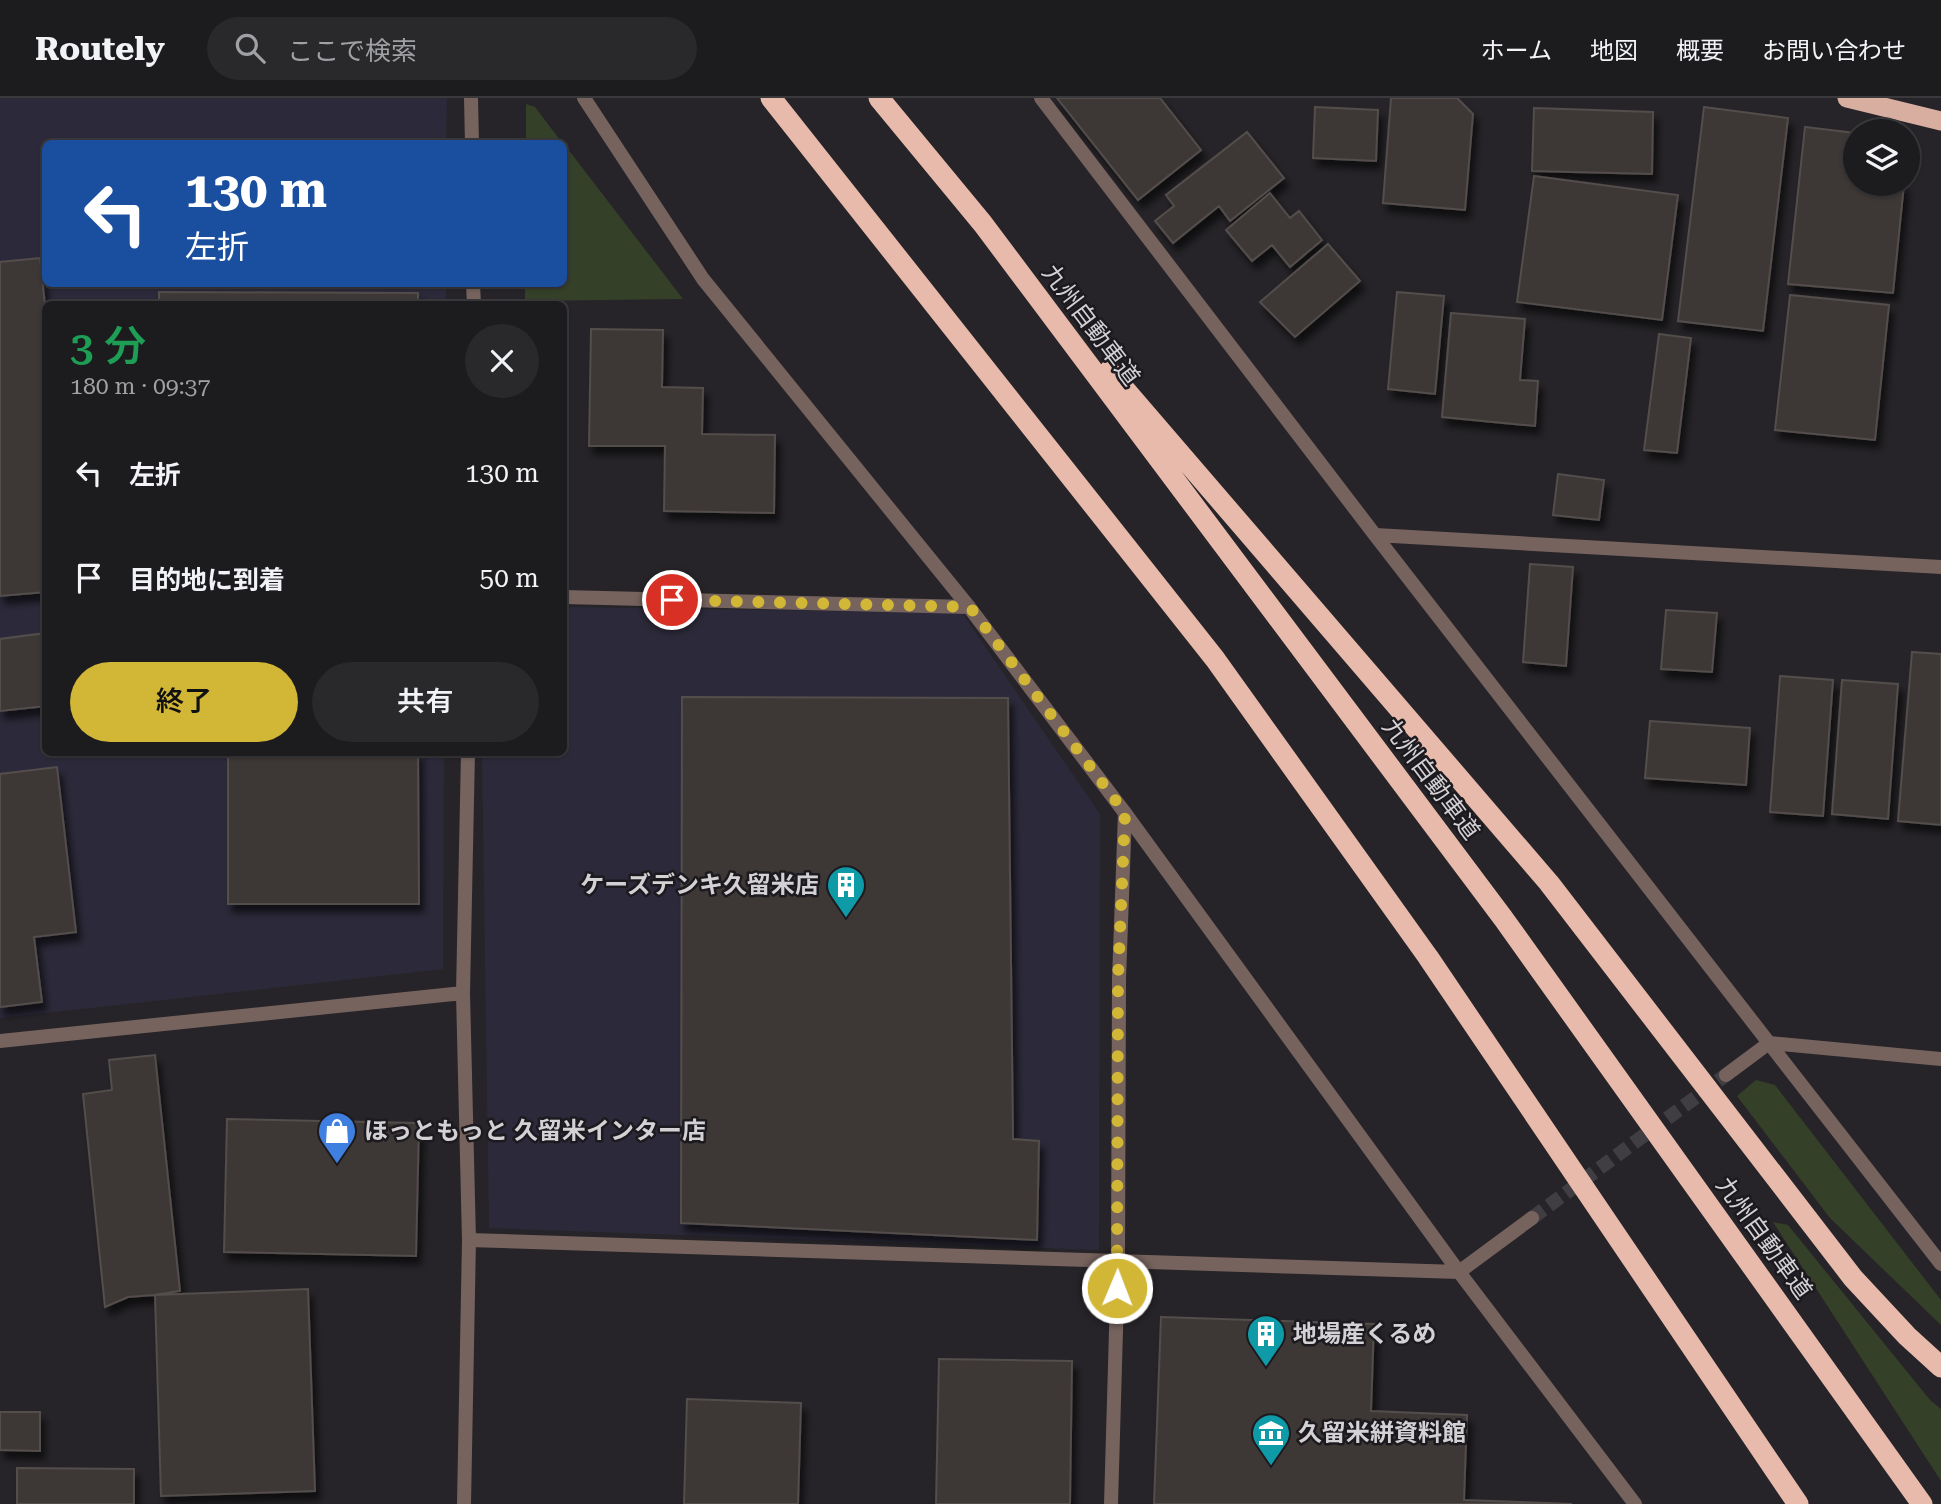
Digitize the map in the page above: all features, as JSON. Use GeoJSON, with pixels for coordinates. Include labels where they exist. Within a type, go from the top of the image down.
{"type":"FeatureCollection","features":[{"type":"Feature","properties":{"kind":"highway"},"geometry":{"type":"LineString","coordinates":[[771,98],[1215,659],[1429,957],[1798,1504]]}},
{"type":"Feature","properties":{"kind":"highway","name":"九州自動車道"},"geometry":{"type":"LineString","coordinates":[[879,98],[983,223],[1503,918],[1922,1504]]}},
{"type":"Feature","properties":{"kind":"highway"},"geometry":{"type":"LineString","coordinates":[[1847,98],[1941,121]]}},
{"type":"Feature","properties":{"kind":"highway"},"geometry":{"type":"LineString","coordinates":[[983,223],[1549,883],[1853,1278],[1907,1336],[1941,1367]]}},
{"type":"Feature","properties":{"kind":"street"},"geometry":{"type":"LineString","coordinates":[[471,98],[472,140]]}},
{"type":"Feature","properties":{"kind":"street"},"geometry":{"type":"LineString","coordinates":[[584,98],[703,279],[970,607],[1125,813],[1459,1272],[1635,1504]]}},
{"type":"Feature","properties":{"kind":"street"},"geometry":{"type":"LineString","coordinates":[[1041,98],[1375,535],[1941,1264]]}},
{"type":"Feature","properties":{"kind":"street"},"geometry":{"type":"LineString","coordinates":[[1375,535],[1941,567]]}},
{"type":"Feature","properties":{"kind":"street"},"geometry":{"type":"LineString","coordinates":[[567,597],[970,607]]}},
{"type":"Feature","properties":{"kind":"street"},"geometry":{"type":"LineString","coordinates":[[464,1504],[469,1240],[463,993],[468,756]]}},
{"type":"Feature","properties":{"kind":"street"},"geometry":{"type":"LineString","coordinates":[[1111,1504],[1118,1261],[1118,979],[1125,813]]}},
{"type":"Feature","properties":{"kind":"street"},"geometry":{"type":"LineString","coordinates":[[0,1041],[463,993]]}},
{"type":"Feature","properties":{"kind":"street"},"geometry":{"type":"LineString","coordinates":[[1726,1075],[1769,1043],[1941,1059]]}},
{"type":"Feature","properties":{"kind":"street"},"geometry":{"type":"LineString","coordinates":[[469,1240],[1459,1272],[1532,1219]]}},
{"type":"Feature","properties":{"kind":"shaded area"},"geometry":{"type":"Polygon","coordinates":[[[0,98],[447,98],[446,140],[42,140],[42,287],[446,287],[446,301],[42,301],[42,756],[444,756],[443,969],[0,1018],[0,98]]]}},
{"type":"Feature","properties":{"kind":"shaded area"},"geometry":{"type":"Polygon","coordinates":[[[567,607],[962,613],[1100,814],[1099,1250],[489,1228],[482,756],[567,756],[567,607]]]}},
{"type":"Feature","properties":{"kind":"green space"},"geometry":{"type":"Polygon","coordinates":[[[526,104],[535,107],[560,140],[526,140],[526,104]]]}},
{"type":"Feature","properties":{"kind":"green space"},"geometry":{"type":"Polygon","coordinates":[[[567,148],[683,299],[525,301],[525,287],[567,287],[567,148]]]}},
{"type":"Feature","properties":{"kind":"green space"},"geometry":{"type":"Polygon","coordinates":[[[1756,1080],[1775,1085],[1941,1300],[1941,1325],[1830,1218],[1737,1096],[1756,1080]]]}},
{"type":"Feature","properties":{"kind":"green space"},"geometry":{"type":"Polygon","coordinates":[[[1773,1222],[1788,1225],[1930,1400],[1941,1409],[1941,1481],[1773,1222]]]}},
{"type":"Feature","properties":{"kind":"building"},"geometry":{"type":"Polygon","coordinates":[[[1057,98],[1160,98],[1201,150],[1138,200],[1057,98]]]}},
{"type":"Feature","properties":{"kind":"building"},"geometry":{"type":"Polygon","coordinates":[[[1391,98],[1457,98],[1473,114],[1465,210],[1383,203],[1391,98]]]}},
{"type":"Feature","properties":{"kind":"building"},"geometry":{"type":"Polygon","coordinates":[[[1315,107],[1378,110],[1376,161],[1313,158],[1315,107]]]}},
{"type":"Feature","properties":{"kind":"building"},"geometry":{"type":"Polygon","coordinates":[[[1704,107],[1788,118],[1763,331],[1678,321],[1704,107]]]}},
{"type":"Feature","properties":{"kind":"building"},"geometry":{"type":"Polygon","coordinates":[[[1534,108],[1653,112],[1652,174],[1532,171],[1534,108]]]}},
{"type":"Feature","properties":{"kind":"building"},"geometry":{"type":"Polygon","coordinates":[[[1805,127],[1843,132],[1843,196],[1903,196],[1893,293],[1788,284],[1805,127]]]}},
{"type":"Feature","properties":{"kind":"building"},"geometry":{"type":"Polygon","coordinates":[[[1247,132],[1284,178],[1230,221],[1219,206],[1173,243],[1155,221],[1174,206],[1166,195],[1247,132]]]}},
{"type":"Feature","properties":{"kind":"building"},"geometry":{"type":"Polygon","coordinates":[[[1534,176],[1678,195],[1662,320],[1517,302],[1534,176]]]}},
{"type":"Feature","properties":{"kind":"building"},"geometry":{"type":"Polygon","coordinates":[[[1270,193],[1290,218],[1299,211],[1322,240],[1290,267],[1272,245],[1252,261],[1226,230],[1270,193]]]}},
{"type":"Feature","properties":{"kind":"building"},"geometry":{"type":"Polygon","coordinates":[[[1328,244],[1360,281],[1295,337],[1260,302],[1328,244]]]}},
{"type":"Feature","properties":{"kind":"building"},"geometry":{"type":"Polygon","coordinates":[[[40,258],[45,301],[42,301],[42,592],[0,596],[0,262],[40,258]]]}},
{"type":"Feature","properties":{"kind":"building"},"geometry":{"type":"Polygon","coordinates":[[[159,292],[418,293],[418,301],[159,301],[159,292]]]}},
{"type":"Feature","properties":{"kind":"building"},"geometry":{"type":"Polygon","coordinates":[[[1397,292],[1444,296],[1435,394],[1388,389],[1397,292]]]}},
{"type":"Feature","properties":{"kind":"building"},"geometry":{"type":"Polygon","coordinates":[[[1790,295],[1889,305],[1875,440],[1775,430],[1790,295]]]}},
{"type":"Feature","properties":{"kind":"building"},"geometry":{"type":"Polygon","coordinates":[[[1451,313],[1525,319],[1520,380],[1538,381],[1535,426],[1442,417],[1451,313]]]}},
{"type":"Feature","properties":{"kind":"building"},"geometry":{"type":"Polygon","coordinates":[[[591,329],[663,330],[662,387],[703,388],[702,434],[775,435],[774,513],[664,511],[665,446],[589,446],[591,329]]]}},
{"type":"Feature","properties":{"kind":"building"},"geometry":{"type":"Polygon","coordinates":[[[1659,334],[1691,338],[1677,453],[1644,450],[1659,334]]]}},
{"type":"Feature","properties":{"kind":"building"},"geometry":{"type":"Polygon","coordinates":[[[1558,474],[1604,480],[1599,520],[1553,515],[1558,474]]]}},
{"type":"Feature","properties":{"kind":"building"},"geometry":{"type":"Polygon","coordinates":[[[1530,564],[1573,567],[1566,666],[1523,662],[1530,564]]]}},
{"type":"Feature","properties":{"kind":"building"},"geometry":{"type":"Polygon","coordinates":[[[1666,610],[1717,613],[1712,672],[1661,669],[1666,610]]]}},
{"type":"Feature","properties":{"kind":"building"},"geometry":{"type":"Polygon","coordinates":[[[42,634],[42,706],[0,711],[0,639],[42,634]]]}},
{"type":"Feature","properties":{"kind":"building"},"geometry":{"type":"Polygon","coordinates":[[[1912,652],[1941,654],[1941,825],[1898,821],[1912,652]]]}},
{"type":"Feature","properties":{"kind":"building"},"geometry":{"type":"Polygon","coordinates":[[[1780,676],[1833,680],[1823,816],[1770,812],[1780,676]]]}},
{"type":"Feature","properties":{"kind":"building"},"geometry":{"type":"Polygon","coordinates":[[[1842,680],[1898,684],[1888,819],[1832,814],[1842,680]]]}},
{"type":"Feature","properties":{"kind":"building","name":"ケーズデンキ久留米店"},"geometry":{"type":"Polygon","coordinates":[[[682,697],[1008,698],[1013,1139],[1039,1141],[1037,1240],[681,1223],[682,697]]]}},
{"type":"Feature","properties":{"kind":"building"},"geometry":{"type":"Polygon","coordinates":[[[1650,721],[1750,728],[1746,785],[1645,778],[1650,721]]]}},
{"type":"Feature","properties":{"kind":"building"},"geometry":{"type":"Polygon","coordinates":[[[228,756],[418,756],[419,904],[228,904],[228,756]]]}},
{"type":"Feature","properties":{"kind":"building"},"geometry":{"type":"Polygon","coordinates":[[[57,767],[76,932],[34,937],[42,1002],[0,1007],[0,774],[57,767]]]}},
{"type":"Feature","properties":{"kind":"building"},"geometry":{"type":"Polygon","coordinates":[[[155,1055],[180,1291],[128,1297],[105,1307],[83,1094],[112,1090],[109,1060],[155,1055]]]}},
{"type":"Feature","properties":{"kind":"building"},"geometry":{"type":"Polygon","coordinates":[[[227,1119],[419,1123],[416,1256],[224,1252],[227,1119]]]}},
{"type":"Feature","properties":{"kind":"building"},"geometry":{"type":"Polygon","coordinates":[[[308,1289],[315,1491],[161,1496],[155,1295],[308,1289]]]}},
{"type":"Feature","properties":{"kind":"building","name":"地場産くるめ"},"geometry":{"type":"Polygon","coordinates":[[[1161,1317],[1374,1324],[1371,1411],[1467,1415],[1464,1500],[1572,1504],[1154,1504],[1161,1317]]]}},
{"type":"Feature","properties":{"kind":"building"},"geometry":{"type":"Polygon","coordinates":[[[939,1359],[1072,1361],[1070,1504],[936,1504],[939,1359]]]}},
{"type":"Feature","properties":{"kind":"building"},"geometry":{"type":"Polygon","coordinates":[[[687,1399],[801,1403],[798,1504],[684,1504],[687,1399]]]}},
{"type":"Feature","properties":{"kind":"building"},"geometry":{"type":"Polygon","coordinates":[[[0,1412],[40,1412],[40,1451],[0,1450],[0,1412]]]}},
{"type":"Feature","properties":{"kind":"building"},"geometry":{"type":"Polygon","coordinates":[[[17,1468],[134,1469],[134,1504],[17,1504],[17,1468]]]}},
{"type":"Feature","properties":{"kind":"tunnel"},"geometry":{"type":"LineString","coordinates":[[1532,1218],[1726,1075]]}},
{"type":"Feature","properties":{"kind":"place","name":"ケーズデンキ久留米店"},"geometry":{"type":"Point","coordinates":[846,919]}},
{"type":"Feature","properties":{"kind":"place","name":"ほっともっと 久留米インター店"},"geometry":{"type":"Point","coordinates":[337,1165]}},
{"type":"Feature","properties":{"kind":"place","name":"地場産くるめ"},"geometry":{"type":"Point","coordinates":[1266,1368]}},
{"type":"Feature","properties":{"kind":"place","name":"久留米絣資料館"},"geometry":{"type":"Point","coordinates":[1271,1467]}},
{"type":"Feature","properties":{"kind":"route"},"geometry":{"type":"LineString","coordinates":[[672,600],[970,607],[1125,813],[1118,979],[1117,1288]]}}]}
